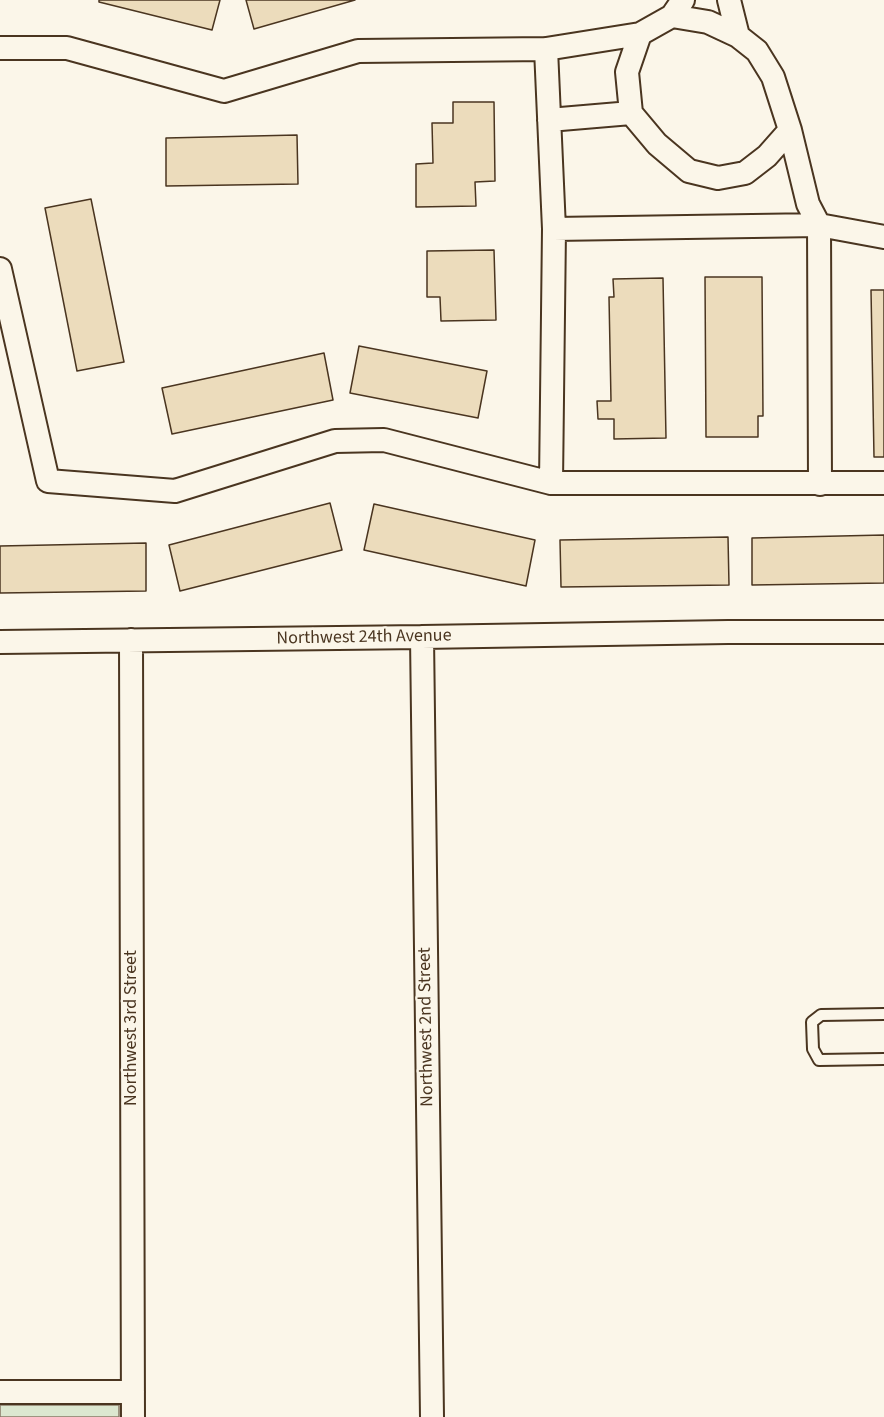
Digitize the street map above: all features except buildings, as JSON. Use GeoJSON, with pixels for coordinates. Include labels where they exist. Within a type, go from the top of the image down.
{"type":"FeatureCollection","features":[{"type":"Feature","properties":{"kind":"street"},"geometry":{"type":"LineString","coordinates":[[729,0],[738,36]]}},
{"type":"Feature","properties":{"kind":"street"},"geometry":{"type":"LineString","coordinates":[[0,48],[67,48],[224,91],[358,51],[546,49],[640,34],[677,8],[738,36],[757,51],[773,77],[790,130],[808,204],[819,225],[820,484]]}},
{"type":"Feature","properties":{"kind":"street"},"geometry":{"type":"LineString","coordinates":[[640,34],[627,72],[630,113],[657,144],[689,171],[718,178],[745,173],[767,156],[790,130]]}},
{"type":"Feature","properties":{"kind":"street"},"geometry":{"type":"LineString","coordinates":[[546,49],[554,229],[551,483]]}},
{"type":"Feature","properties":{"kind":"street"},"geometry":{"type":"LineString","coordinates":[[549,120],[630,113]]}},
{"type":"Feature","properties":{"kind":"street"},"geometry":{"type":"LineString","coordinates":[[554,229],[819,225],[884,237]]}},
{"type":"Feature","properties":{"kind":"street"},"geometry":{"type":"LineString","coordinates":[[0,269],[48,481],[175,491],[335,441],[384,440],[551,483],[884,483]]}},
{"type":"Feature","properties":{"kind":"street","name":"Northwest 24th Avenue"},"geometry":{"type":"LineString","coordinates":[[0,642],[884,632]]}},
{"type":"Feature","properties":{"kind":"street","name":"Northwest 2nd Street"},"geometry":{"type":"LineString","coordinates":[[422,637],[432,1417]]}},
{"type":"Feature","properties":{"kind":"street","name":"Northwest 3rd Street"},"geometry":{"type":"LineString","coordinates":[[131,640],[133,1417]]}},
{"type":"Feature","properties":{"kind":"street"},"geometry":{"type":"LineString","coordinates":[[0,1392],[133,1392]]}},
{"type":"Feature","properties":{"kind":"lane"},"geometry":{"type":"LineString","coordinates":[[884,1014],[821,1016],[812,1022],[813,1049],[819,1060],[884,1059]]}},
{"type":"Feature","properties":{"kind":"green space"},"geometry":{"type":"Polygon","coordinates":[[[0,1405],[119,1405],[119,1417],[0,1417],[0,1405]]]}}]}
